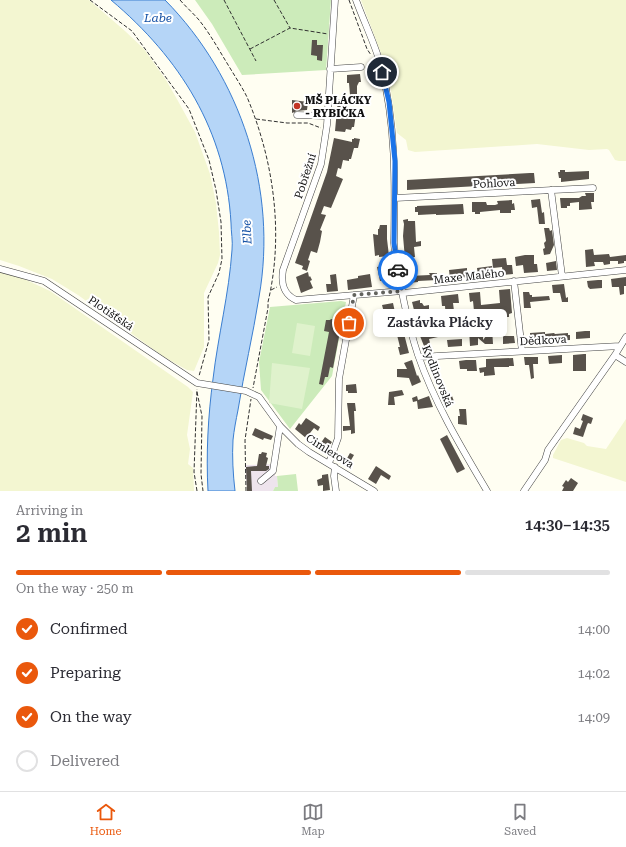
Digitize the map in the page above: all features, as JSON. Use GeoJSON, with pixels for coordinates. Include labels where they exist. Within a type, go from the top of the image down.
{"type":"FeatureCollection","features":[{"type":"Feature","properties":{"kind":"street","name":"Pobřežní"},"geometry":{"type":"LineString","coordinates":[[283,285],[283,270],[321,164],[327,130],[335,0]]}},
{"type":"Feature","properties":{"kind":"street","name":"Kydlinovská"},"geometry":{"type":"LineString","coordinates":[[356,0],[380,64],[389,102],[395,161],[394,243],[402,292],[412,335],[419,357],[449,426],[487,491]]}},
{"type":"Feature","properties":{"kind":"street"},"geometry":{"type":"LineString","coordinates":[[330,69],[361,67]]}},
{"type":"Feature","properties":{"kind":"street"},"geometry":{"type":"LineString","coordinates":[[297,115],[328,116]]}},
{"type":"Feature","properties":{"kind":"street","name":"Pohlova"},"geometry":{"type":"LineString","coordinates":[[395,198],[593,188]]}},
{"type":"Feature","properties":{"kind":"street"},"geometry":{"type":"LineString","coordinates":[[552,190],[562,276]]}},
{"type":"Feature","properties":{"kind":"street","name":"Plotišťská"},"geometry":{"type":"LineString","coordinates":[[0,269],[44,282],[197,383],[249,392]]}},
{"type":"Feature","properties":{"kind":"street","name":"Maxe Malého"},"geometry":{"type":"LineString","coordinates":[[402,292],[626,270]]}},
{"type":"Feature","properties":{"kind":"street","name":"Maxe Malého"},"geometry":{"type":"LineString","coordinates":[[514,281],[522,351]]}},
{"type":"Feature","properties":{"kind":"street"},"geometry":{"type":"LineString","coordinates":[[283,285],[287,294],[296,300],[402,292]]}},
{"type":"Feature","properties":{"kind":"street"},"geometry":{"type":"LineString","coordinates":[[336,491],[332,465],[338,438],[339,379],[354,295]]}},
{"type":"Feature","properties":{"kind":"street"},"geometry":{"type":"LineString","coordinates":[[524,491],[545,460],[548,450],[626,337]]}},
{"type":"Feature","properties":{"kind":"street","name":"Dědkova"},"geometry":{"type":"LineString","coordinates":[[419,357],[620,346]]}},
{"type":"Feature","properties":{"kind":"street"},"geometry":{"type":"LineString","coordinates":[[615,355],[626,362]]}},
{"type":"Feature","properties":{"kind":"street","name":"Cimlerova"},"geometry":{"type":"LineString","coordinates":[[249,392],[259,397],[280,426],[298,444],[374,491]]}},
{"type":"Feature","properties":{"kind":"street"},"geometry":{"type":"LineString","coordinates":[[261,481],[273,471],[280,426]]}},
{"type":"Feature","properties":{"kind":"path"},"geometry":{"type":"LineString","coordinates":[[90,0],[132,30],[190,110],[209,160],[221,222],[222,259],[219,273],[208,297],[209,340],[197,383]]}},
{"type":"Feature","properties":{"kind":"path"},"geometry":{"type":"LineString","coordinates":[[180,0],[199,20],[246,96],[255,119],[270,170],[274,197],[274,266],[271,291],[249,392],[245,440],[246,491]]}},
{"type":"Feature","properties":{"kind":"path"},"geometry":{"type":"LineString","coordinates":[[224,0],[256,61]]}},
{"type":"Feature","properties":{"kind":"path"},"geometry":{"type":"LineString","coordinates":[[274,0],[290,28]]}},
{"type":"Feature","properties":{"kind":"path"},"geometry":{"type":"LineString","coordinates":[[349,0],[367,49],[371,55]]}},
{"type":"Feature","properties":{"kind":"path"},"geometry":{"type":"LineString","coordinates":[[250,49],[290,28],[332,35]]}},
{"type":"Feature","properties":{"kind":"path"},"geometry":{"type":"LineString","coordinates":[[361,67],[376,67]]}},
{"type":"Feature","properties":{"kind":"path"},"geometry":{"type":"LineString","coordinates":[[255,119],[287,123],[308,123],[327,130]]}},
{"type":"Feature","properties":{"kind":"path"},"geometry":{"type":"LineString","coordinates":[[271,291],[283,285]]}},
{"type":"Feature","properties":{"kind":"path"},"geometry":{"type":"LineString","coordinates":[[197,491],[194,472],[197,390],[202,416],[201,474],[203,491]]}},
{"type":"Feature","properties":{"kind":"shaded area"},"geometry":{"type":"Polygon","coordinates":[[[276,464],[275,476],[277,476],[278,487],[275,487],[273,491],[247,491],[245,465],[276,464]]]}},
{"type":"Feature","properties":{"kind":"green space"},"geometry":{"type":"Polygon","coordinates":[[[0,0],[89,0],[144,49],[166,80],[195,132],[210,174],[216,203],[220,255],[218,263],[204,293],[204,347],[194,371],[187,370],[164,357],[78,295],[52,279],[0,260],[0,0]]]}},
{"type":"Feature","properties":{"kind":"green space"},"geometry":{"type":"Polygon","coordinates":[[[195,0],[331,0],[326,70],[242,75],[212,24],[195,0]]]}},
{"type":"Feature","properties":{"kind":"green space"},"geometry":{"type":"Polygon","coordinates":[[[361,0],[626,0],[626,161],[615,160],[607,149],[589,150],[537,144],[415,152],[408,150],[406,140],[397,133],[391,91],[385,64],[361,0]]]}},
{"type":"Feature","properties":{"kind":"green space"},"geometry":{"type":"Polygon","coordinates":[[[0,272],[22,278],[50,291],[193,392],[187,435],[190,449],[188,464],[193,468],[194,491],[0,491],[0,272]]]}},
{"type":"Feature","properties":{"kind":"green space"},"geometry":{"type":"Polygon","coordinates":[[[341,301],[346,302],[332,376],[290,429],[261,390],[259,362],[270,307],[341,301]]]}},
{"type":"Feature","properties":{"kind":"green space"},"geometry":{"type":"Polygon","coordinates":[[[297,323],[315,326],[310,356],[292,353],[297,323]]]}},
{"type":"Feature","properties":{"kind":"green space"},"geometry":{"type":"Polygon","coordinates":[[[272,363],[310,368],[302,409],[269,403],[272,363]]]}},
{"type":"Feature","properties":{"kind":"green space"},"geometry":{"type":"Polygon","coordinates":[[[626,419],[626,482],[553,458],[553,455],[561,440],[567,438],[584,443],[587,446],[606,449],[626,419]]]}},
{"type":"Feature","properties":{"kind":"green space"},"geometry":{"type":"Polygon","coordinates":[[[296,474],[298,491],[273,491],[275,487],[278,487],[277,476],[296,474]]]}},
{"type":"Feature","properties":{"kind":"water","name":"Labe"},"geometry":{"type":"Polygon","coordinates":[[[111,0],[165,0],[192,30],[214,64],[233,100],[248,137],[258,176],[263,216],[264,257],[257,311],[233,436],[233,472],[235,491],[208,491],[207,477],[210,407],[215,363],[231,266],[232,247],[227,189],[220,158],[209,127],[195,99],[178,72],[158,46],[136,22],[111,0]]]}},
{"type":"Feature","properties":{"kind":"building"},"geometry":{"type":"Polygon","coordinates":[[[312,40],[317,40],[317,45],[323,45],[322,61],[317,60],[317,56],[311,55],[312,40]]]}},
{"type":"Feature","properties":{"kind":"building"},"geometry":{"type":"Polygon","coordinates":[[[360,74],[361,82],[359,82],[357,86],[357,94],[350,95],[347,75],[360,74]]]}},
{"type":"Feature","properties":{"kind":"building"},"geometry":{"type":"Polygon","coordinates":[[[338,99],[347,99],[346,109],[348,109],[348,113],[356,114],[354,127],[352,127],[351,130],[346,129],[345,132],[335,131],[338,99]]]}},
{"type":"Feature","properties":{"kind":"building","name":"MŠ PLÁCKY - RYBIČKA"},"geometry":{"type":"Polygon","coordinates":[[[292,100],[308,102],[307,110],[292,113],[292,100]]]}},
{"type":"Feature","properties":{"kind":"building"},"geometry":{"type":"Polygon","coordinates":[[[334,138],[352,142],[352,139],[354,138],[360,139],[358,148],[354,148],[351,159],[349,159],[349,161],[343,160],[341,169],[338,168],[336,176],[343,179],[331,208],[324,206],[321,214],[326,215],[320,230],[322,231],[320,242],[317,253],[311,251],[307,271],[302,269],[303,266],[295,263],[327,172],[334,138]]]}},
{"type":"Feature","properties":{"kind":"building"},"geometry":{"type":"Polygon","coordinates":[[[560,170],[565,170],[565,172],[589,171],[589,179],[561,182],[558,172],[560,172],[560,170]]]}},
{"type":"Feature","properties":{"kind":"building"},"geometry":{"type":"Polygon","coordinates":[[[534,173],[535,183],[407,190],[407,180],[534,173]]]}},
{"type":"Feature","properties":{"kind":"building"},"geometry":{"type":"Polygon","coordinates":[[[585,193],[594,193],[594,202],[591,202],[592,209],[579,210],[579,202],[570,203],[570,206],[567,206],[567,208],[561,208],[560,198],[579,198],[586,196],[585,193]]]}},
{"type":"Feature","properties":{"kind":"building"},"geometry":{"type":"Polygon","coordinates":[[[540,199],[542,213],[544,212],[545,224],[539,224],[537,207],[532,208],[531,200],[540,199]]]}},
{"type":"Feature","properties":{"kind":"building"},"geometry":{"type":"Polygon","coordinates":[[[512,200],[515,210],[511,210],[511,213],[500,213],[500,210],[480,212],[480,214],[475,214],[475,212],[472,212],[472,202],[486,202],[487,205],[495,205],[498,204],[497,201],[512,200]]]}},
{"type":"Feature","properties":{"kind":"building"},"geometry":{"type":"Polygon","coordinates":[[[463,204],[464,214],[418,215],[418,212],[415,212],[415,207],[417,206],[463,204]]]}},
{"type":"Feature","properties":{"kind":"building"},"geometry":{"type":"Polygon","coordinates":[[[408,219],[408,221],[415,221],[416,242],[421,241],[421,246],[414,247],[415,257],[405,259],[403,220],[408,219]]]}},
{"type":"Feature","properties":{"kind":"building"},"geometry":{"type":"Polygon","coordinates":[[[380,225],[387,225],[389,256],[375,256],[373,234],[378,235],[380,225]]]}},
{"type":"Feature","properties":{"kind":"building"},"geometry":{"type":"Polygon","coordinates":[[[544,228],[549,228],[550,231],[552,230],[554,245],[550,254],[544,255],[543,249],[545,248],[544,243],[546,241],[544,228]]]}},
{"type":"Feature","properties":{"kind":"building"},"geometry":{"type":"Polygon","coordinates":[[[593,249],[594,255],[609,254],[610,257],[626,255],[626,261],[618,264],[618,261],[610,261],[610,264],[604,265],[603,262],[594,262],[595,266],[586,267],[585,250],[593,249]]]}},
{"type":"Feature","properties":{"kind":"building"},"geometry":{"type":"Polygon","coordinates":[[[534,255],[534,264],[537,264],[538,272],[524,273],[523,265],[516,266],[515,257],[534,255]]]}},
{"type":"Feature","properties":{"kind":"building"},"geometry":{"type":"Polygon","coordinates":[[[506,258],[507,265],[512,265],[513,274],[503,275],[502,267],[493,268],[492,259],[506,258]]]}},
{"type":"Feature","properties":{"kind":"building"},"geometry":{"type":"Polygon","coordinates":[[[556,261],[557,270],[547,271],[546,263],[556,261]]]}},
{"type":"Feature","properties":{"kind":"building"},"geometry":{"type":"Polygon","coordinates":[[[391,264],[393,278],[380,281],[377,267],[391,264]]]}},
{"type":"Feature","properties":{"kind":"building"},"geometry":{"type":"Polygon","coordinates":[[[492,266],[493,274],[478,276],[477,268],[492,266]]]}},
{"type":"Feature","properties":{"kind":"building"},"geometry":{"type":"Polygon","coordinates":[[[467,268],[467,277],[450,279],[449,270],[467,268]]]}},
{"type":"Feature","properties":{"kind":"building"},"geometry":{"type":"Polygon","coordinates":[[[308,272],[309,277],[310,276],[312,280],[310,281],[313,288],[301,293],[296,277],[308,272]]]}},
{"type":"Feature","properties":{"kind":"building"},"geometry":{"type":"Polygon","coordinates":[[[429,273],[437,273],[437,280],[406,282],[406,278],[409,278],[409,276],[430,275],[429,273]]]}},
{"type":"Feature","properties":{"kind":"building"},"geometry":{"type":"Polygon","coordinates":[[[336,274],[338,291],[327,292],[326,284],[331,284],[330,275],[336,274]]]}},
{"type":"Feature","properties":{"kind":"building"},"geometry":{"type":"Polygon","coordinates":[[[370,274],[372,287],[348,290],[347,280],[370,274]]]}},
{"type":"Feature","properties":{"kind":"building"},"geometry":{"type":"Polygon","coordinates":[[[626,277],[624,294],[620,295],[619,287],[612,287],[611,279],[626,277]]]}},
{"type":"Feature","properties":{"kind":"building"},"geometry":{"type":"Polygon","coordinates":[[[602,280],[602,288],[590,289],[588,287],[587,281],[602,280]]]}},
{"type":"Feature","properties":{"kind":"building"},"geometry":{"type":"Polygon","coordinates":[[[564,284],[568,302],[562,302],[560,293],[553,293],[552,285],[564,284]]]}},
{"type":"Feature","properties":{"kind":"building"},"geometry":{"type":"Polygon","coordinates":[[[510,289],[512,313],[509,314],[509,317],[504,317],[504,314],[501,314],[501,309],[474,311],[473,301],[470,302],[469,293],[480,292],[481,305],[500,303],[499,290],[510,289]]]}},
{"type":"Feature","properties":{"kind":"building"},"geometry":{"type":"Polygon","coordinates":[[[523,292],[529,292],[532,297],[549,296],[550,300],[530,302],[531,308],[524,308],[523,292]]]}},
{"type":"Feature","properties":{"kind":"building"},"geometry":{"type":"Polygon","coordinates":[[[458,294],[459,303],[453,303],[455,319],[446,320],[445,306],[442,306],[441,296],[458,294]]]}},
{"type":"Feature","properties":{"kind":"building"},"geometry":{"type":"Polygon","coordinates":[[[420,300],[420,303],[424,306],[429,305],[429,309],[423,310],[423,316],[416,318],[412,302],[420,300]]]}},
{"type":"Feature","properties":{"kind":"building"},"geometry":{"type":"Polygon","coordinates":[[[393,303],[396,317],[386,320],[382,305],[393,303]]]}},
{"type":"Feature","properties":{"kind":"building"},"geometry":{"type":"Polygon","coordinates":[[[331,319],[342,321],[333,368],[330,367],[328,377],[325,377],[323,385],[319,384],[329,332],[324,331],[326,320],[331,319]]]}},
{"type":"Feature","properties":{"kind":"building"},"geometry":{"type":"Polygon","coordinates":[[[425,328],[427,334],[438,332],[438,337],[429,339],[430,343],[424,346],[418,331],[425,328]]]}},
{"type":"Feature","properties":{"kind":"building"},"geometry":{"type":"Polygon","coordinates":[[[492,328],[493,344],[485,344],[478,338],[478,345],[470,346],[469,329],[483,329],[483,340],[492,328]]]}},
{"type":"Feature","properties":{"kind":"building"},"geometry":{"type":"Polygon","coordinates":[[[403,330],[409,353],[400,355],[398,347],[400,347],[396,331],[403,330]]]}},
{"type":"Feature","properties":{"kind":"building"},"geometry":{"type":"Polygon","coordinates":[[[590,331],[590,338],[576,339],[576,332],[590,331]]]}},
{"type":"Feature","properties":{"kind":"building"},"geometry":{"type":"Polygon","coordinates":[[[545,332],[545,334],[568,333],[568,335],[570,335],[570,340],[530,340],[530,333],[545,332]]]}},
{"type":"Feature","properties":{"kind":"building"},"geometry":{"type":"Polygon","coordinates":[[[503,336],[514,336],[515,343],[503,344],[503,336]]]}},
{"type":"Feature","properties":{"kind":"building"},"geometry":{"type":"Polygon","coordinates":[[[462,339],[462,346],[448,347],[447,340],[462,339]]]}},
{"type":"Feature","properties":{"kind":"building"},"geometry":{"type":"Polygon","coordinates":[[[586,354],[586,371],[573,371],[573,355],[586,354]]]}},
{"type":"Feature","properties":{"kind":"building"},"geometry":{"type":"Polygon","coordinates":[[[562,355],[562,363],[549,364],[548,356],[562,355]]]}},
{"type":"Feature","properties":{"kind":"building"},"geometry":{"type":"Polygon","coordinates":[[[524,357],[538,357],[538,364],[533,364],[534,378],[531,379],[529,365],[525,365],[524,357]]]}},
{"type":"Feature","properties":{"kind":"building"},"geometry":{"type":"Polygon","coordinates":[[[513,358],[514,366],[494,367],[495,375],[484,376],[484,372],[480,373],[479,368],[486,367],[486,359],[513,358]]]}},
{"type":"Feature","properties":{"kind":"building"},"geometry":{"type":"Polygon","coordinates":[[[412,360],[417,376],[418,375],[421,382],[412,386],[409,378],[397,377],[397,369],[407,369],[404,363],[412,360]]]}},
{"type":"Feature","properties":{"kind":"building"},"geometry":{"type":"Polygon","coordinates":[[[476,360],[477,371],[460,369],[459,361],[476,360]]]}},
{"type":"Feature","properties":{"kind":"building"},"geometry":{"type":"Polygon","coordinates":[[[442,383],[449,398],[452,396],[455,404],[446,405],[438,385],[442,383]]]}},
{"type":"Feature","properties":{"kind":"building"},"geometry":{"type":"Polygon","coordinates":[[[356,384],[357,393],[348,393],[348,391],[346,391],[346,385],[356,384]]]}},
{"type":"Feature","properties":{"kind":"building"},"geometry":{"type":"Polygon","coordinates":[[[402,390],[404,395],[394,397],[395,405],[388,405],[389,392],[402,390]]]}},
{"type":"Feature","properties":{"kind":"building"},"geometry":{"type":"Polygon","coordinates":[[[417,396],[418,400],[429,396],[433,407],[418,409],[417,401],[413,402],[412,398],[417,396]]]}},
{"type":"Feature","properties":{"kind":"building"},"geometry":{"type":"Polygon","coordinates":[[[347,403],[355,403],[355,433],[351,434],[351,430],[343,431],[343,426],[350,426],[347,403]]]}},
{"type":"Feature","properties":{"kind":"building"},"geometry":{"type":"Polygon","coordinates":[[[459,409],[466,409],[467,425],[458,424],[458,416],[460,416],[459,409]]]}},
{"type":"Feature","properties":{"kind":"building"},"geometry":{"type":"Polygon","coordinates":[[[583,414],[593,418],[591,424],[588,423],[583,437],[573,434],[575,427],[580,429],[583,421],[581,420],[583,414]]]}},
{"type":"Feature","properties":{"kind":"building"},"geometry":{"type":"Polygon","coordinates":[[[306,418],[320,427],[318,431],[314,428],[306,438],[295,429],[299,423],[301,425],[306,418]]]}},
{"type":"Feature","properties":{"kind":"building"},"geometry":{"type":"Polygon","coordinates":[[[255,428],[273,436],[271,440],[264,438],[263,440],[252,435],[255,428]]]}},
{"type":"Feature","properties":{"kind":"building"},"geometry":{"type":"Polygon","coordinates":[[[447,435],[465,469],[457,473],[440,439],[447,435]]]}},
{"type":"Feature","properties":{"kind":"building"},"geometry":{"type":"Polygon","coordinates":[[[325,437],[332,442],[325,452],[318,447],[325,437]]]}},
{"type":"Feature","properties":{"kind":"building"},"geometry":{"type":"Polygon","coordinates":[[[262,452],[267,453],[266,457],[268,458],[266,466],[269,466],[269,469],[266,471],[251,471],[252,491],[247,491],[246,467],[257,466],[259,454],[262,452]]]}},
{"type":"Feature","properties":{"kind":"building"},"geometry":{"type":"Polygon","coordinates":[[[350,453],[354,455],[347,467],[338,461],[340,457],[346,460],[350,453]]]}},
{"type":"Feature","properties":{"kind":"building"},"geometry":{"type":"Polygon","coordinates":[[[376,466],[391,476],[389,480],[381,475],[376,484],[368,479],[376,466]]]}},
{"type":"Feature","properties":{"kind":"building"},"geometry":{"type":"Polygon","coordinates":[[[328,474],[330,490],[323,491],[323,485],[318,486],[317,480],[322,478],[322,475],[328,474]]]}},
{"type":"Feature","properties":{"kind":"building"},"geometry":{"type":"Polygon","coordinates":[[[571,478],[578,483],[573,491],[562,491],[564,487],[562,486],[566,480],[568,482],[571,478]]]}},
{"type":"Feature","properties":{"kind":"way so far"},"geometry":{"type":"LineString","coordinates":[[349,323],[354,295],[402,291],[398,270]]}},
{"type":"Feature","properties":{"kind":"place","name":"MŠ PLÁCKY - RYBIČKA"},"geometry":{"type":"Point","coordinates":[297,106]}},
{"type":"Feature","properties":{"kind":"place","name":"Zastávka Plácky"},"geometry":{"type":"Point","coordinates":[349,323]}},
{"type":"Feature","properties":{"kind":"route"},"geometry":{"type":"LineString","coordinates":[[382,72],[389,102],[395,161],[394,243],[398,270]]}},
{"type":"Feature","properties":{"kind":"water label","name":"Elbe"},"geometry":{"type":"Point","coordinates":[247,232]}}]}
